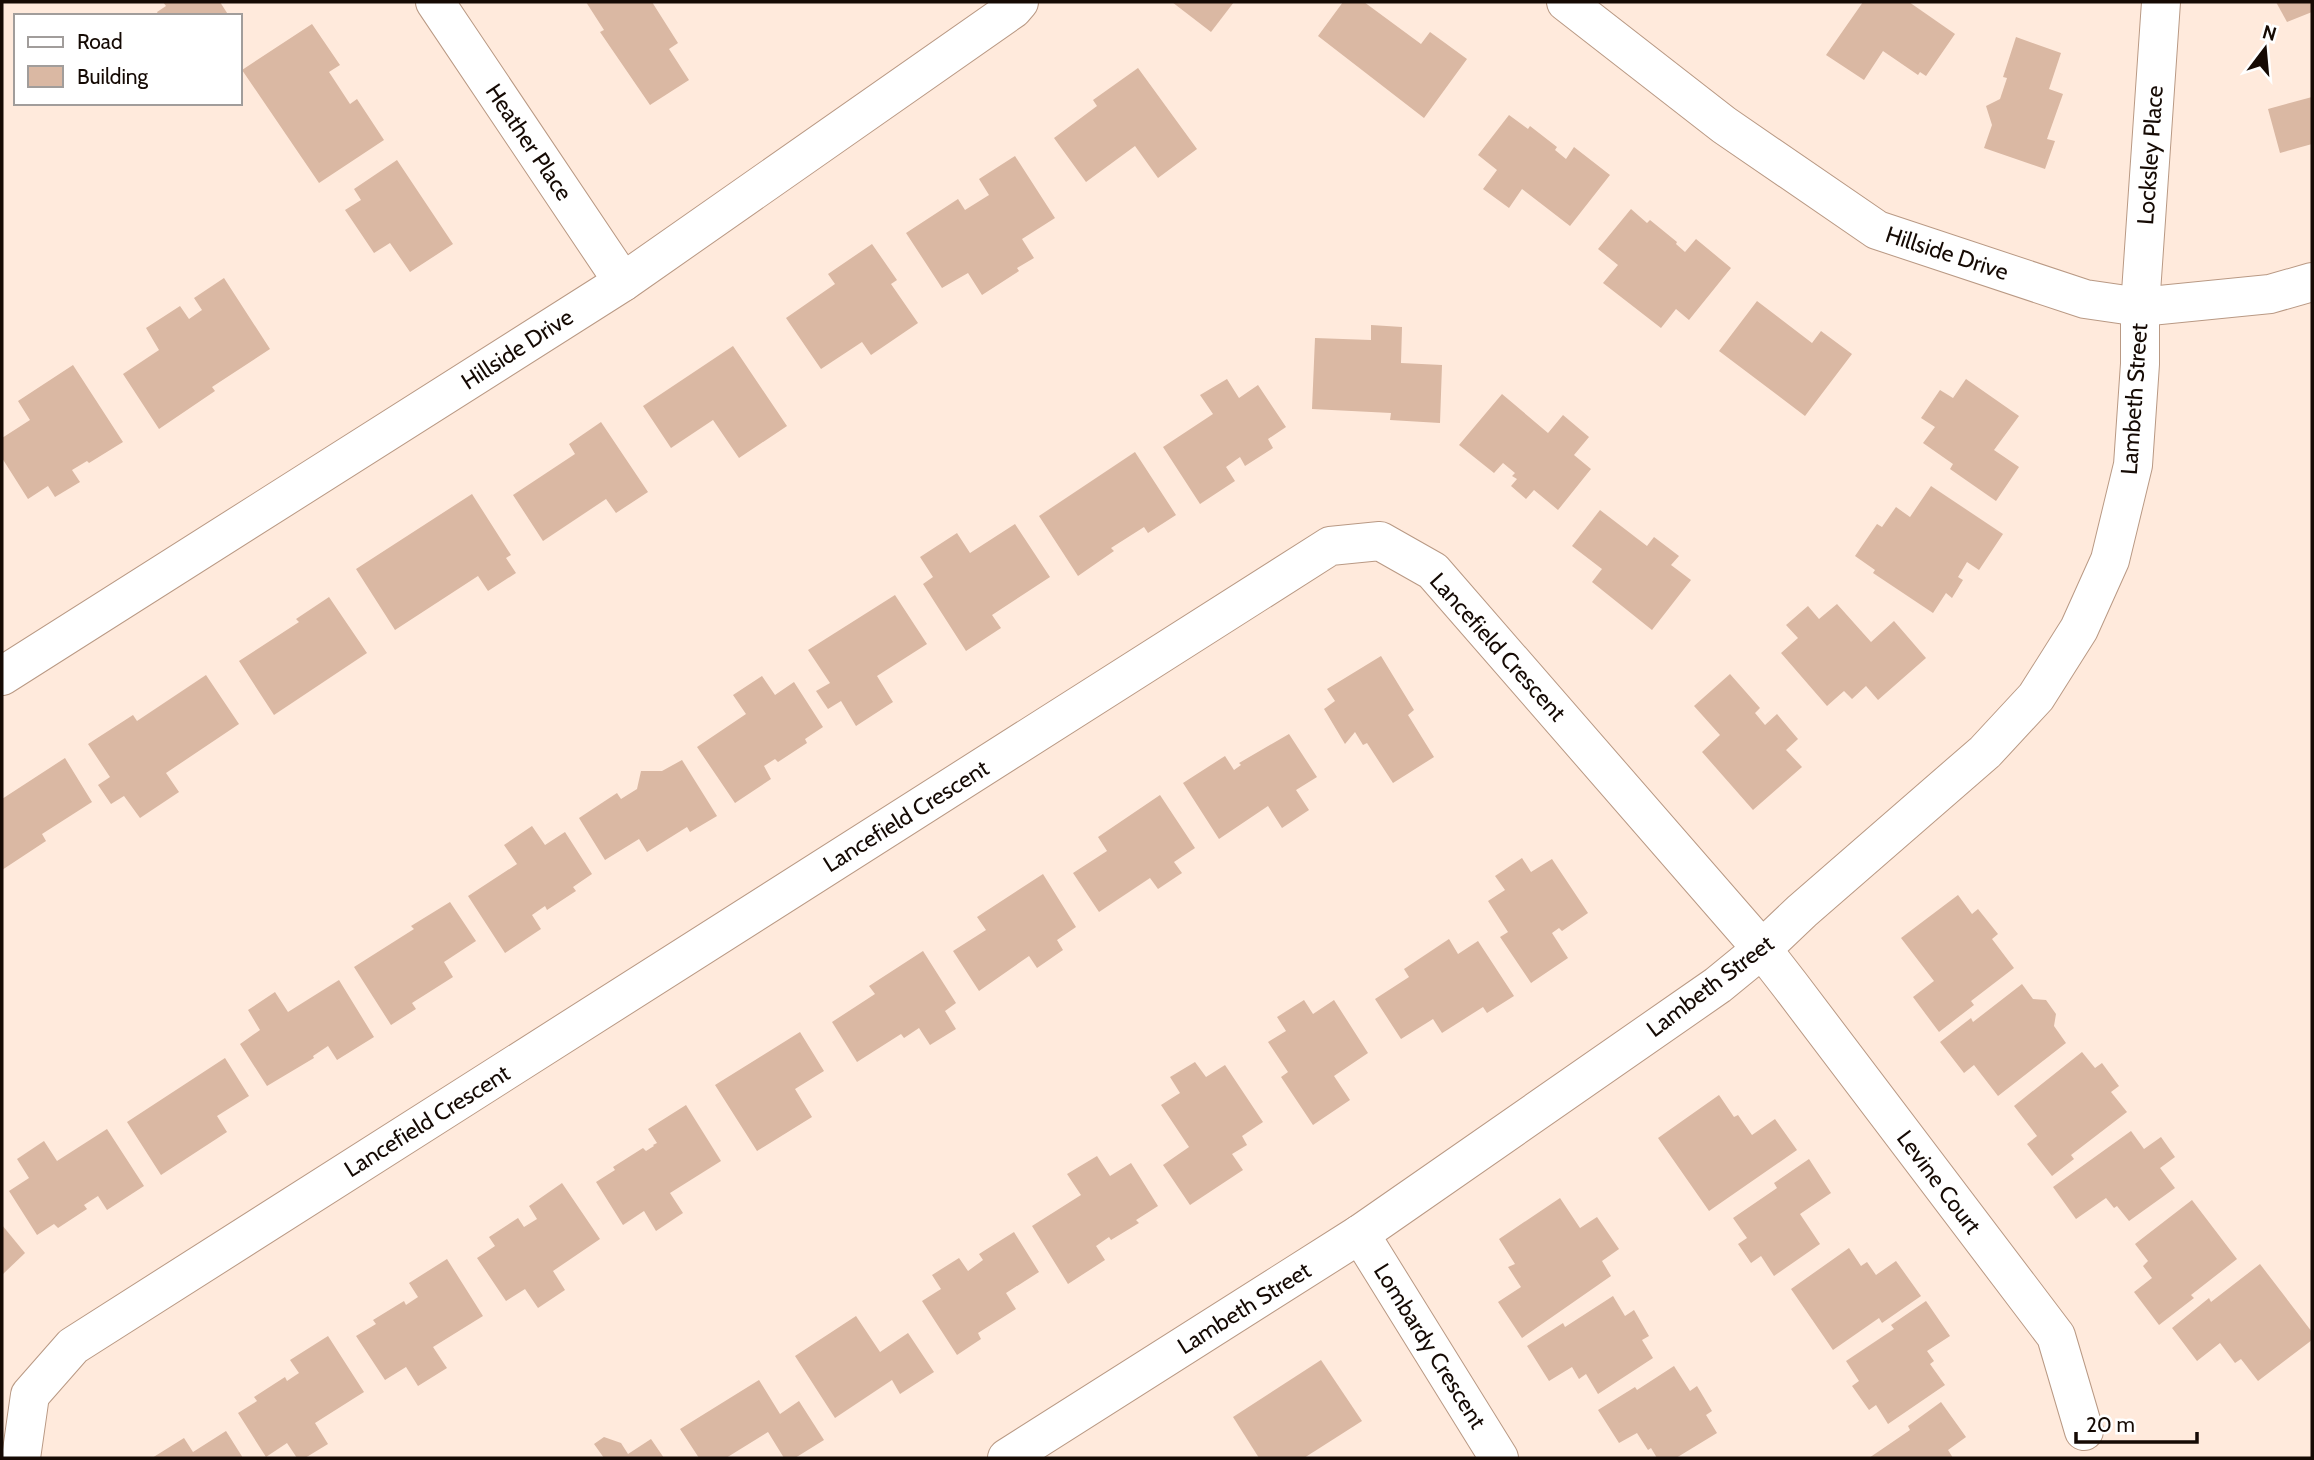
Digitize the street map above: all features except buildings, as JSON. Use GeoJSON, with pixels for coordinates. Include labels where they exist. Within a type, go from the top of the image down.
{"type":"FeatureCollection","features":[{"type":"Feature","properties":{"kind":"street","name":"Heather Place"},"geometry":{"type":"LineString","coordinates":[[435,2],[623,282]]}},
{"type":"Feature","properties":{"kind":"street","name":"Hillside Drive"},"geometry":{"type":"LineString","coordinates":[[2,676],[623,282],[1013,9],[1019,2]]}},
{"type":"Feature","properties":{"kind":"street","name":"Hillside Drive"},"geometry":{"type":"LineString","coordinates":[[1566,2],[1724,125],[1877,230],[2085,299],[2140,307],[2270,294],[2312,282]]}},
{"type":"Feature","properties":{"kind":"street","name":"Locksley Place"},"geometry":{"type":"LineString","coordinates":[[2140,307],[2161,2]]}},
{"type":"Feature","properties":{"kind":"street","name":"Lambeth Street"},"geometry":{"type":"LineString","coordinates":[[1007,1458],[1360,1234],[1718,985],[1984,752],[2036,697],[2079,629],[2109,560],[2133,465],[2140,364],[2140,307]]}},
{"type":"Feature","properties":{"kind":"street","name":"Lancefield Crescent"},"geometry":{"type":"LineString","coordinates":[[22,1458],[30,1395],[73,1346],[1329,546],[1380,541],[1433,571],[1762,949]]}},
{"type":"Feature","properties":{"kind":"street","name":"Levine Court"},"geometry":{"type":"LineString","coordinates":[[1762,949],[2056,1336],[2084,1431]]}},
{"type":"Feature","properties":{"kind":"street","name":"Lombardy Crescent"},"geometry":{"type":"LineString","coordinates":[[1360,1234],[1499,1458]]}}]}
